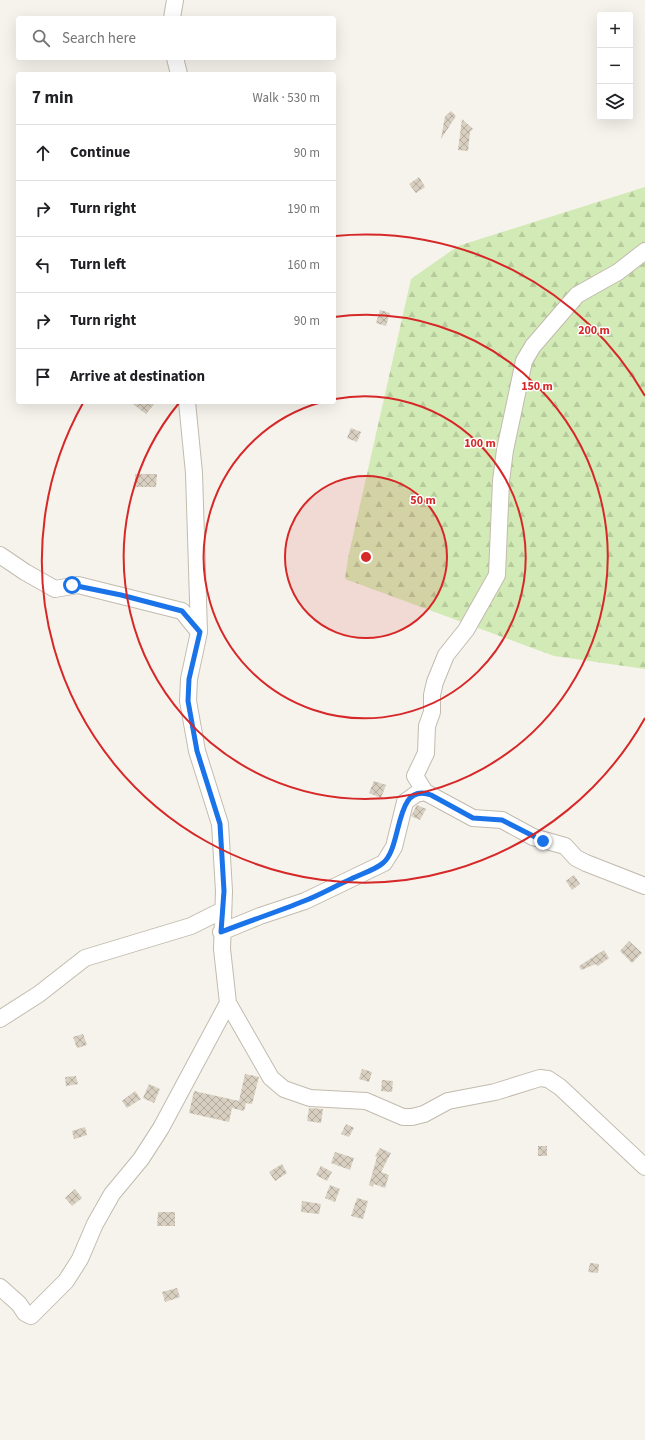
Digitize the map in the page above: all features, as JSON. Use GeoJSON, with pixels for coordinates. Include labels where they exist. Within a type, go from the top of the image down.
{"type":"FeatureCollection","features":[{"type":"Feature","properties":{"kind":"street"},"geometry":{"type":"LineString","coordinates":[[172,16],[175,0]]}},
{"type":"Feature","properties":{"kind":"street"},"geometry":{"type":"LineString","coordinates":[[176,60],[178,72]]}},
{"type":"Feature","properties":{"kind":"street"},"geometry":{"type":"LineString","coordinates":[[221,932],[260,916],[305,901],[384,863],[394,847],[409,781],[426,753],[427,726],[432,712],[432,695],[435,682],[446,655],[466,630],[497,575],[501,481],[505,450],[524,361],[532,346],[577,295],[618,272],[645,251]]}},
{"type":"Feature","properties":{"kind":"street"},"geometry":{"type":"LineString","coordinates":[[187,404],[194,473],[200,632],[189,679],[188,701],[197,751],[220,824],[223,877],[221,932],[228,1002],[271,1078],[284,1089],[310,1098],[366,1101],[403,1117],[412,1117],[424,1114],[448,1100],[495,1092],[540,1078],[548,1080],[560,1087],[645,1167]]}},
{"type":"Feature","properties":{"kind":"street"},"geometry":{"type":"LineString","coordinates":[[0,555],[31,576],[55,589],[78,585],[182,611],[200,632]]}},
{"type":"Feature","properties":{"kind":"street"},"geometry":{"type":"LineString","coordinates":[[415,773],[416,780],[425,792],[473,818],[502,820],[533,837],[565,846],[576,858],[586,863],[645,886]]}},
{"type":"Feature","properties":{"kind":"street"},"geometry":{"type":"LineString","coordinates":[[405,802],[416,794],[425,792]]}},
{"type":"Feature","properties":{"kind":"street"},"geometry":{"type":"LineString","coordinates":[[0,1019],[39,994],[85,958],[191,926],[223,910]]}},
{"type":"Feature","properties":{"kind":"street"},"geometry":{"type":"LineString","coordinates":[[0,1287],[19,1304],[25,1313],[31,1316],[66,1281],[80,1259],[95,1224],[112,1194],[141,1159],[161,1128],[228,1002]]}},
{"type":"Feature","properties":{"kind":"green space"},"geometry":{"type":"Polygon","coordinates":[[[645,187],[645,669],[554,656],[345,579],[348,558],[411,279],[458,246],[645,187]]]}},
{"type":"Feature","properties":{"kind":"building"},"geometry":{"type":"Polygon","coordinates":[[[451,111],[456,116],[441,139],[445,116],[451,111]]]}},
{"type":"Feature","properties":{"kind":"building"},"geometry":{"type":"Polygon","coordinates":[[[462,119],[473,129],[470,132],[468,151],[458,150],[462,119]]]}},
{"type":"Feature","properties":{"kind":"building"},"geometry":{"type":"Polygon","coordinates":[[[419,177],[425,187],[416,193],[409,184],[419,177]]]}},
{"type":"Feature","properties":{"kind":"building"},"geometry":{"type":"Polygon","coordinates":[[[380,310],[390,313],[386,326],[376,323],[380,310]]]}},
{"type":"Feature","properties":{"kind":"building"},"geometry":{"type":"Polygon","coordinates":[[[133,404],[154,404],[146,414],[133,404]]]}},
{"type":"Feature","properties":{"kind":"building"},"geometry":{"type":"Polygon","coordinates":[[[351,428],[361,432],[357,442],[347,438],[351,428]]]}},
{"type":"Feature","properties":{"kind":"building"},"geometry":{"type":"Polygon","coordinates":[[[135,474],[157,474],[156,487],[135,487],[135,474]]]}},
{"type":"Feature","properties":{"kind":"building"},"geometry":{"type":"Polygon","coordinates":[[[374,781],[386,785],[381,798],[369,793],[374,781]]]}},
{"type":"Feature","properties":{"kind":"building"},"geometry":{"type":"Polygon","coordinates":[[[417,805],[426,809],[420,820],[411,816],[417,805]]]}},
{"type":"Feature","properties":{"kind":"building"},"geometry":{"type":"Polygon","coordinates":[[[574,875],[580,884],[572,890],[566,881],[574,875]]]}},
{"type":"Feature","properties":{"kind":"building"},"geometry":{"type":"Polygon","coordinates":[[[629,941],[642,953],[632,963],[620,951],[629,941]]]}},
{"type":"Feature","properties":{"kind":"building"},"geometry":{"type":"Polygon","coordinates":[[[604,950],[609,958],[598,966],[596,964],[581,970],[579,966],[604,950]]]}},
{"type":"Feature","properties":{"kind":"building"},"geometry":{"type":"Polygon","coordinates":[[[83,1034],[87,1045],[77,1048],[73,1037],[83,1034]]]}},
{"type":"Feature","properties":{"kind":"building"},"geometry":{"type":"Polygon","coordinates":[[[362,1069],[372,1072],[369,1082],[359,1079],[362,1069]]]}},
{"type":"Feature","properties":{"kind":"building"},"geometry":{"type":"Polygon","coordinates":[[[245,1074],[259,1077],[252,1104],[246,1103],[244,1111],[232,1108],[229,1122],[189,1113],[194,1091],[239,1101],[245,1074]]]}},
{"type":"Feature","properties":{"kind":"building"},"geometry":{"type":"Polygon","coordinates":[[[76,1076],[78,1084],[66,1086],[65,1077],[76,1076]]]}},
{"type":"Feature","properties":{"kind":"building"},"geometry":{"type":"Polygon","coordinates":[[[382,1080],[393,1081],[392,1092],[381,1091],[382,1080]]]}},
{"type":"Feature","properties":{"kind":"building"},"geometry":{"type":"Polygon","coordinates":[[[149,1084],[160,1089],[154,1103],[143,1098],[149,1084]]]}},
{"type":"Feature","properties":{"kind":"building"},"geometry":{"type":"Polygon","coordinates":[[[135,1091],[141,1099],[127,1108],[122,1101],[135,1091]]]}},
{"type":"Feature","properties":{"kind":"building"},"geometry":{"type":"Polygon","coordinates":[[[309,1108],[323,1109],[321,1123],[307,1121],[309,1108]]]}},
{"type":"Feature","properties":{"kind":"building"},"geometry":{"type":"Polygon","coordinates":[[[346,1124],[354,1128],[349,1137],[341,1134],[346,1124]]]}},
{"type":"Feature","properties":{"kind":"building"},"geometry":{"type":"Polygon","coordinates":[[[85,1127],[87,1135],[74,1139],[72,1131],[85,1127]]]}},
{"type":"Feature","properties":{"kind":"building"},"geometry":{"type":"Polygon","coordinates":[[[538,1146],[547,1146],[547,1156],[538,1156],[538,1146]]]}},
{"type":"Feature","properties":{"kind":"building"},"geometry":{"type":"Polygon","coordinates":[[[380,1148],[391,1153],[381,1172],[389,1175],[385,1188],[374,1184],[373,1187],[369,1185],[377,1157],[375,1156],[380,1148]]]}},
{"type":"Feature","properties":{"kind":"building"},"geometry":{"type":"Polygon","coordinates":[[[335,1152],[354,1158],[350,1170],[331,1163],[335,1152]]]}},
{"type":"Feature","properties":{"kind":"building"},"geometry":{"type":"Polygon","coordinates":[[[282,1164],[287,1173],[275,1181],[269,1172],[282,1164]]]}},
{"type":"Feature","properties":{"kind":"building"},"geometry":{"type":"Polygon","coordinates":[[[321,1166],[332,1172],[327,1181],[316,1175],[321,1166]]]}},
{"type":"Feature","properties":{"kind":"building"},"geometry":{"type":"Polygon","coordinates":[[[330,1185],[340,1189],[335,1202],[325,1198],[330,1185]]]}},
{"type":"Feature","properties":{"kind":"building"},"geometry":{"type":"Polygon","coordinates":[[[75,1189],[82,1198],[72,1206],[65,1198],[75,1189]]]}},
{"type":"Feature","properties":{"kind":"building"},"geometry":{"type":"Polygon","coordinates":[[[357,1198],[368,1201],[363,1219],[351,1216],[357,1198]]]}},
{"type":"Feature","properties":{"kind":"building"},"geometry":{"type":"Polygon","coordinates":[[[302,1201],[321,1204],[319,1214],[301,1212],[302,1201]]]}},
{"type":"Feature","properties":{"kind":"building"},"geometry":{"type":"Polygon","coordinates":[[[158,1212],[175,1212],[175,1226],[157,1226],[158,1212]]]}},
{"type":"Feature","properties":{"kind":"building"},"geometry":{"type":"Polygon","coordinates":[[[590,1263],[599,1264],[598,1273],[588,1272],[590,1263]]]}},
{"type":"Feature","properties":{"kind":"building"},"geometry":{"type":"Polygon","coordinates":[[[177,1288],[180,1297],[165,1302],[162,1292],[177,1288]]]}},
{"type":"Feature","properties":{"kind":"route"},"geometry":{"type":"LineString","coordinates":[[72,585],[121,595],[182,611],[200,632],[189,679],[188,701],[197,751],[220,824],[224,891],[221,932],[260,916],[305,901],[384,863],[394,847],[405,802],[416,794],[425,792],[465,812],[473,818],[494,818],[502,820],[518,830],[543,841]]}}]}
